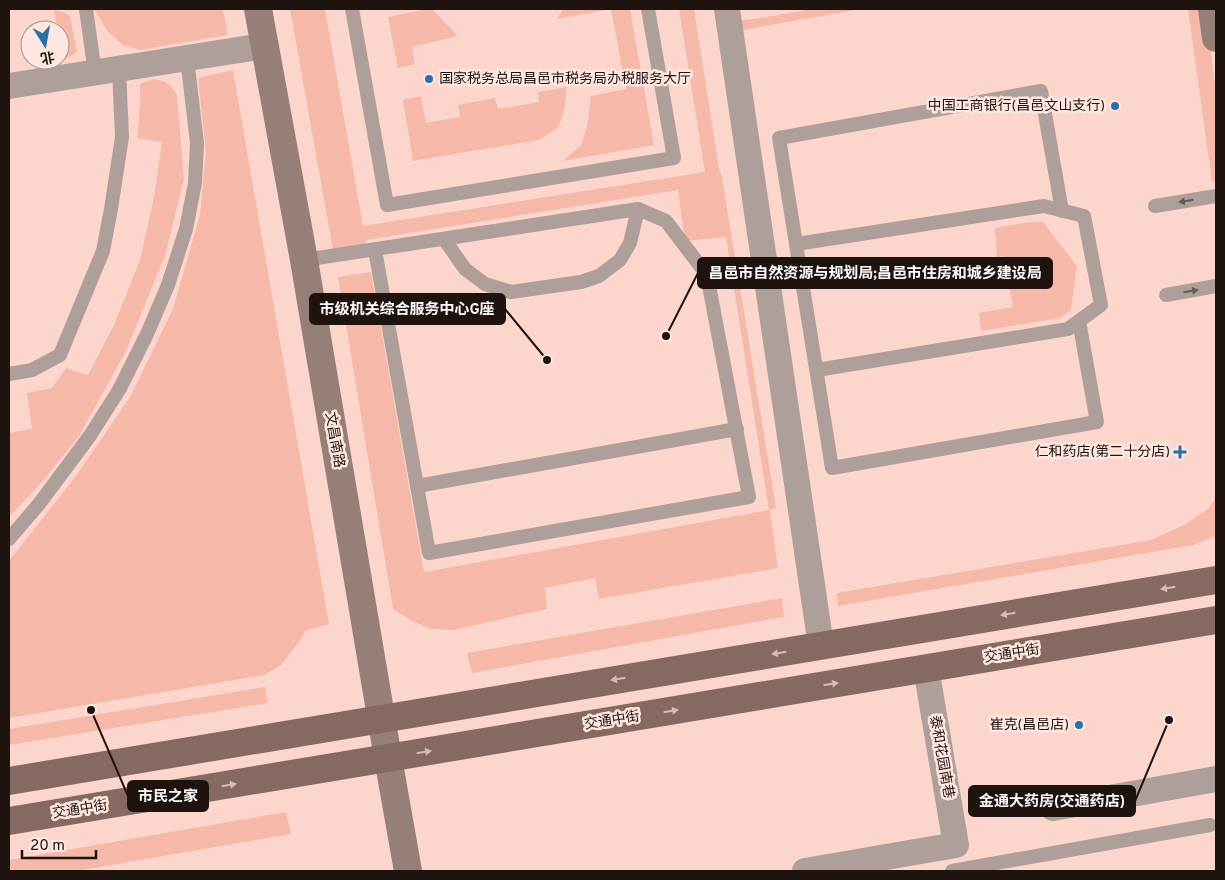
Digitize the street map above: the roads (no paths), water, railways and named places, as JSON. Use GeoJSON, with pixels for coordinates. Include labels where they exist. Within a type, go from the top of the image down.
{"type":"FeatureCollection","features":[{"type":"Feature","properties":{"kind":"main road"},"geometry":{"type":"LineString","coordinates":[[9,781],[1216,580]]}},
{"type":"Feature","properties":{"kind":"main road","name":"交通中街"},"geometry":{"type":"LineString","coordinates":[[9,821],[1216,620]]}},
{"type":"Feature","properties":{"kind":"street","name":"文昌南路"},"geometry":{"type":"LineString","coordinates":[[258,9],[304,260],[408,871]]}},
{"type":"Feature","properties":{"kind":"street"},"geometry":{"type":"LineString","coordinates":[[727,9],[821,646]]}},
{"type":"Feature","properties":{"kind":"street"},"geometry":{"type":"LineString","coordinates":[[1212,9],[1216,38]]}},
{"type":"Feature","properties":{"kind":"street"},"geometry":{"type":"LineString","coordinates":[[9,86],[264,46]]}},
{"type":"Feature","properties":{"kind":"street","name":"泰和花园南巷"},"geometry":{"type":"LineString","coordinates":[[926,668],[956,845]]}},
{"type":"Feature","properties":{"kind":"street"},"geometry":{"type":"LineString","coordinates":[[1053,808],[1216,780]]}},
{"type":"Feature","properties":{"kind":"street"},"geometry":{"type":"LineString","coordinates":[[805,871],[956,845]]}},
{"type":"Feature","properties":{"kind":"lane"},"geometry":{"type":"LineString","coordinates":[[9,374],[32,370],[60,355],[103,251],[122,137],[107,71],[86,9]]}},
{"type":"Feature","properties":{"kind":"lane"},"geometry":{"type":"LineString","coordinates":[[352,9],[387,205],[674,158],[648,9]]}},
{"type":"Feature","properties":{"kind":"lane"},"geometry":{"type":"LineString","coordinates":[[9,539],[39,504],[84,444],[119,390],[147,334],[168,285],[186,229],[195,183],[197,143],[187,58]]}},
{"type":"Feature","properties":{"kind":"lane"},"geometry":{"type":"LineString","coordinates":[[1062,211],[1041,91],[779,138],[832,468],[1097,422],[1079,321]]}},
{"type":"Feature","properties":{"kind":"lane"},"geometry":{"type":"LineString","coordinates":[[1155,206],[1216,196]]}},
{"type":"Feature","properties":{"kind":"lane"},"geometry":{"type":"LineString","coordinates":[[796,244],[1044,206],[1084,216],[1101,305],[1068,329],[816,370]]}},
{"type":"Feature","properties":{"kind":"lane"},"geometry":{"type":"LineString","coordinates":[[304,260],[638,209],[666,221],[707,275],[750,497],[429,553],[375,250]]}},
{"type":"Feature","properties":{"kind":"lane"},"geometry":{"type":"LineString","coordinates":[[444,239],[464,269],[485,284],[511,292],[581,282],[599,276],[620,260],[630,243],[638,209]]}},
{"type":"Feature","properties":{"kind":"lane"},"geometry":{"type":"LineString","coordinates":[[1166,295],[1216,286]]}},
{"type":"Feature","properties":{"kind":"lane"},"geometry":{"type":"LineString","coordinates":[[417,486],[737,429]]}},
{"type":"Feature","properties":{"kind":"lane"},"geometry":{"type":"LineString","coordinates":[[956,845],[953,871],[1210,825]]}},
{"type":"Feature","properties":{"kind":"place","name":"国家税务总局昌邑市税务局办税服务大厅"},"geometry":{"type":"Point","coordinates":[429,79]}},
{"type":"Feature","properties":{"kind":"place","name":"中国工商银行(昌邑文山支行)"},"geometry":{"type":"Point","coordinates":[1115,106]}},
{"type":"Feature","properties":{"kind":"place","name":"昌邑市自然资源与规划局;昌邑市住房和城乡建设局"},"geometry":{"type":"Point","coordinates":[666,336]}},
{"type":"Feature","properties":{"kind":"place","name":"市级机关综合服务中心G座"},"geometry":{"type":"Point","coordinates":[547,360]}},
{"type":"Feature","properties":{"kind":"place","name":"仁和药店(第二十分店)"},"geometry":{"type":"Point","coordinates":[1180,452]}},
{"type":"Feature","properties":{"kind":"place","name":"市民之家"},"geometry":{"type":"Point","coordinates":[91,710]}},
{"type":"Feature","properties":{"kind":"place","name":"金通大药房(交通药店)"},"geometry":{"type":"Point","coordinates":[1169,720]}},
{"type":"Feature","properties":{"kind":"place","name":"崔克(昌邑店)"},"geometry":{"type":"Point","coordinates":[1079,725]}}]}
